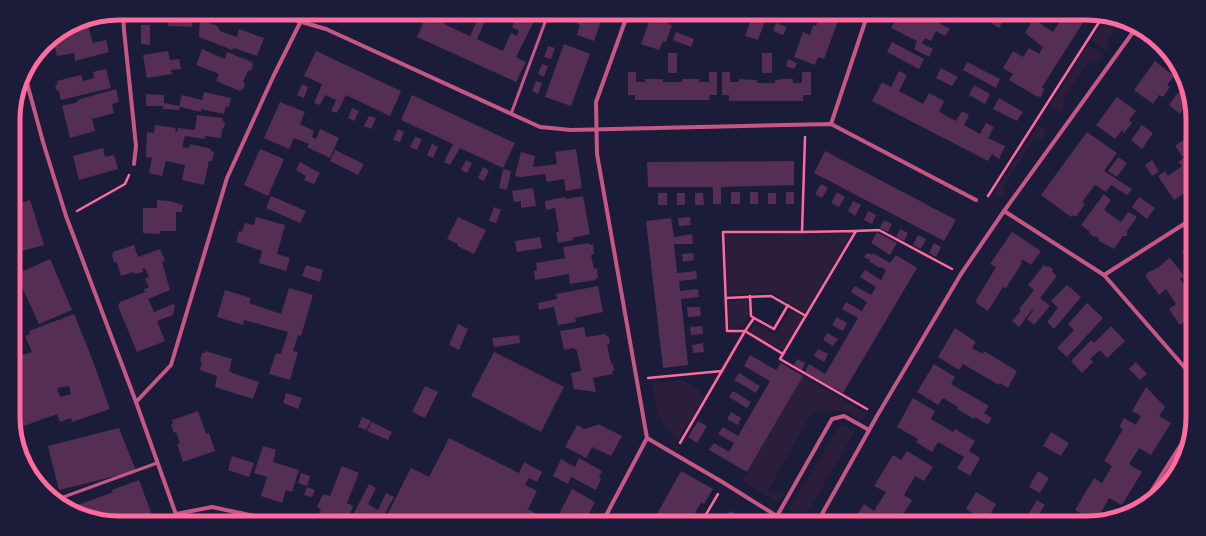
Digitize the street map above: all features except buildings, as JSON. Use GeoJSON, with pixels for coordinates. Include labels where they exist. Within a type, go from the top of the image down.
{"type":"FeatureCollection","features":[{"type":"Feature","properties":{"kind":"street"},"geometry":{"type":"LineString","coordinates":[[123,20],[136,146],[134,164]]}},
{"type":"Feature","properties":{"kind":"street"},"geometry":{"type":"LineString","coordinates":[[294,20],[326,29],[540,127],[571,130],[831,124],[976,200]]}},
{"type":"Feature","properties":{"kind":"street"},"geometry":{"type":"LineString","coordinates":[[606,516],[647,438],[597,154],[596,102],[625,20]]}},
{"type":"Feature","properties":{"kind":"street"},"geometry":{"type":"LineString","coordinates":[[831,124],[866,20]]}},
{"type":"Feature","properties":{"kind":"street"},"geometry":{"type":"LineString","coordinates":[[136,402],[171,365],[227,178],[272,77],[301,22]]}},
{"type":"Feature","properties":{"kind":"street"},"geometry":{"type":"LineString","coordinates":[[820,516],[961,274],[1004,211],[1133,32]]}},
{"type":"Feature","properties":{"kind":"street"},"geometry":{"type":"LineString","coordinates":[[27,83],[43,142],[66,216],[136,402],[176,514],[212,507],[254,516]]}},
{"type":"Feature","properties":{"kind":"street"},"geometry":{"type":"LineString","coordinates":[[1004,211],[1104,275],[1186,369]]}},
{"type":"Feature","properties":{"kind":"street"},"geometry":{"type":"LineString","coordinates":[[1104,275],[1186,223]]}},
{"type":"Feature","properties":{"kind":"street"},"geometry":{"type":"LineString","coordinates":[[647,438],[777,516],[832,418],[844,416],[869,430]]}},
{"type":"Feature","properties":{"kind":"street"},"geometry":{"type":"LineString","coordinates":[[1150,493],[1183,442]]}},
{"type":"Feature","properties":{"kind":"lane"},"geometry":{"type":"LineString","coordinates":[[511,114],[545,20]]}},
{"type":"Feature","properties":{"kind":"lane"},"geometry":{"type":"LineString","coordinates":[[62,498],[157,463]]}},
{"type":"Feature","properties":{"kind":"path"},"geometry":{"type":"LineString","coordinates":[[988,198],[1100,21]]}},
{"type":"Feature","properties":{"kind":"path"},"geometry":{"type":"LineString","coordinates":[[802,232],[805,124]]}},
{"type":"Feature","properties":{"kind":"path"},"geometry":{"type":"LineString","coordinates":[[66,216],[125,184],[134,164]]}},
{"type":"Feature","properties":{"kind":"path"},"geometry":{"type":"LineString","coordinates":[[856,230],[780,359],[878,416]]}},
{"type":"Feature","properties":{"kind":"path"},"geometry":{"type":"LineString","coordinates":[[783,354],[745,331],[727,331],[723,232],[879,230],[961,274]]}},
{"type":"Feature","properties":{"kind":"path"},"geometry":{"type":"LineString","coordinates":[[750,296],[751,316],[774,329],[788,305]]}},
{"type":"Feature","properties":{"kind":"path"},"geometry":{"type":"LineString","coordinates":[[726,298],[771,296],[806,316]]}},
{"type":"Feature","properties":{"kind":"path"},"geometry":{"type":"LineString","coordinates":[[674,454],[754,318]]}},
{"type":"Feature","properties":{"kind":"path"},"geometry":{"type":"LineString","coordinates":[[637,379],[722,371]]}},
{"type":"Feature","properties":{"kind":"path"},"geometry":{"type":"LineString","coordinates":[[705,516],[724,483]]}},
{"type":"Feature","properties":{"kind":"shaded area"},"geometry":{"type":"Polygon","coordinates":[[[1103,22],[1117,25],[1107,40],[1109,47],[1107,51],[1091,40],[1103,22]]]}},
{"type":"Feature","properties":{"kind":"shaded area"},"geometry":{"type":"Polygon","coordinates":[[[1088,45],[1104,55],[1100,61],[1089,61],[1064,97],[1066,105],[1060,113],[1050,106],[1088,45]]]}},
{"type":"Feature","properties":{"kind":"shaded area"},"geometry":{"type":"Polygon","coordinates":[[[1038,125],[1047,131],[1042,139],[1034,139],[1003,187],[1003,199],[994,193],[1038,125]]]}},
{"type":"Feature","properties":{"kind":"shaded area"},"geometry":{"type":"Polygon","coordinates":[[[852,233],[805,313],[772,293],[727,295],[726,235],[852,233]]]}},
{"type":"Feature","properties":{"kind":"shaded area"},"geometry":{"type":"Polygon","coordinates":[[[748,299],[749,317],[744,327],[729,328],[727,301],[748,299]]]}},
{"type":"Feature","properties":{"kind":"shaded area"},"geometry":{"type":"Polygon","coordinates":[[[790,310],[803,317],[783,351],[749,332],[755,323],[775,334],[790,310]]]}},
{"type":"Feature","properties":{"kind":"shaded area"},"geometry":{"type":"Polygon","coordinates":[[[803,376],[866,413],[861,420],[846,411],[812,412],[768,491],[785,493],[778,502],[742,481],[803,376]]]}},
{"type":"Feature","properties":{"kind":"shaded area"},"geometry":{"type":"Polygon","coordinates":[[[682,380],[699,390],[704,397],[678,440],[666,428],[662,421],[655,400],[652,383],[682,380]]]}},
{"type":"Feature","properties":{"kind":"shaded area"},"geometry":{"type":"Polygon","coordinates":[[[841,424],[855,431],[811,507],[806,512],[801,514],[792,511],[789,509],[841,424]]]}}]}
